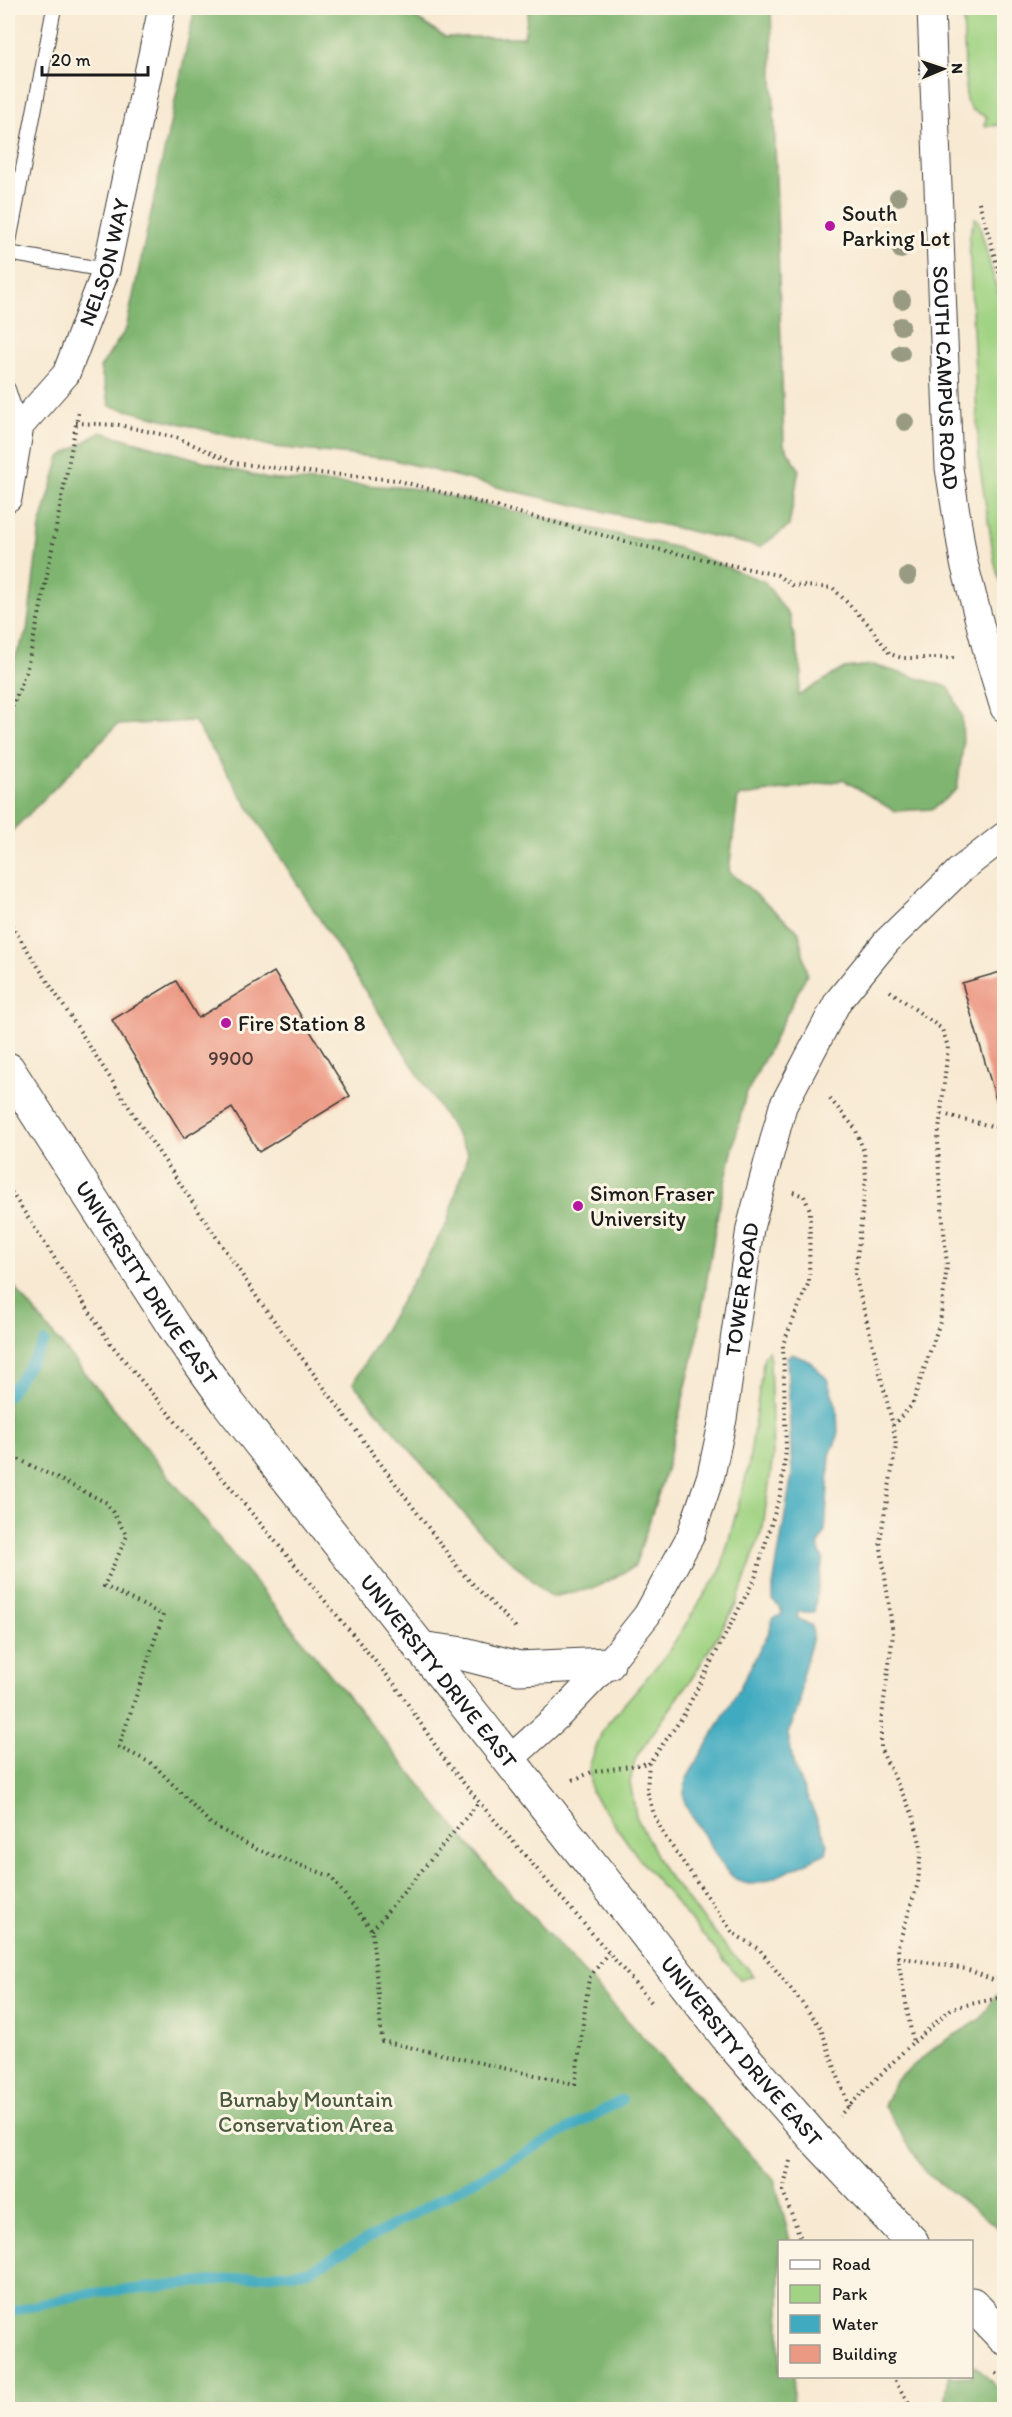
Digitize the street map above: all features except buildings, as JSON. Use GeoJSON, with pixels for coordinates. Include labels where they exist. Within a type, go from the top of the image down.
{"type":"FeatureCollection","features":[{"type":"Feature","properties":{"kind":"street","name":"NELSON WAY"},"geometry":{"type":"LineString","coordinates":[[20,426],[66,374],[106,270],[162,8]]}},
{"type":"Feature","properties":{"kind":"street","name":"SOUTH CAMPUS ROAD"},"geometry":{"type":"LineString","coordinates":[[931,8],[949,468],[964,563],[1004,703]]}},
{"type":"Feature","properties":{"kind":"street"},"geometry":{"type":"LineString","coordinates":[[8,498],[20,426]]}},
{"type":"Feature","properties":{"kind":"street","name":"TOWER ROAD"},"geometry":{"type":"LineString","coordinates":[[510,1759],[560,1714],[608,1664],[646,1615],[690,1537],[711,1475],[723,1419],[750,1228],[783,1106],[838,1001],[887,940],[959,871],[1005,836]]}},
{"type":"Feature","properties":{"kind":"street","name":"UNIVERSITY DRIVE EAST"},"geometry":{"type":"LineString","coordinates":[[8,1069],[195,1356],[229,1404],[735,2047],[818,2142],[911,2240]]}},
{"type":"Feature","properties":{"kind":"street"},"geometry":{"type":"LineString","coordinates":[[420,1648],[464,1654],[519,1668],[608,1664]]}},
{"type":"Feature","properties":{"kind":"street"},"geometry":{"type":"LineString","coordinates":[[973,2305],[1005,2338]]}},
{"type":"Feature","properties":{"kind":"lane"},"geometry":{"type":"LineString","coordinates":[[8,247],[54,8]]}},
{"type":"Feature","properties":{"kind":"lane"},"geometry":{"type":"LineString","coordinates":[[8,254],[106,270]]}},
{"type":"Feature","properties":{"kind":"lane"},"geometry":{"type":"LineString","coordinates":[[8,389],[20,426]]}},
{"type":"Feature","properties":{"kind":"path"},"geometry":{"type":"LineString","coordinates":[[979,202],[1005,289]]}},
{"type":"Feature","properties":{"kind":"path"},"geometry":{"type":"LineString","coordinates":[[8,718],[26,672],[40,611],[80,404]]}},
{"type":"Feature","properties":{"kind":"path"},"geometry":{"type":"LineString","coordinates":[[76,423],[119,425],[178,438],[234,463],[396,480],[643,546],[777,575],[792,585],[833,588],[868,624],[890,654],[902,658],[961,658]]}},
{"type":"Feature","properties":{"kind":"path"},"geometry":{"type":"LineString","coordinates":[[8,920],[147,1135],[261,1304],[462,1573],[515,1627],[518,1637]]}},
{"type":"Feature","properties":{"kind":"path"},"geometry":{"type":"LineString","coordinates":[[890,991],[942,1029],[948,1047],[938,1140],[947,1266],[940,1322],[912,1405],[893,1425]]}},
{"type":"Feature","properties":{"kind":"path"},"geometry":{"type":"LineString","coordinates":[[830,1100],[855,1128],[864,1152],[866,1178],[855,1275],[897,1446],[880,1541],[893,1634],[881,1723],[881,1750],[913,1815],[921,1847],[918,1883],[898,1946],[913,2042]]}},
{"type":"Feature","properties":{"kind":"path"},"geometry":{"type":"LineString","coordinates":[[942,1114],[1005,1129]]}},
{"type":"Feature","properties":{"kind":"path"},"geometry":{"type":"LineString","coordinates":[[8,1187],[110,1343],[395,1685],[445,1760],[479,1802],[656,2007]]}},
{"type":"Feature","properties":{"kind":"path"},"geometry":{"type":"LineString","coordinates":[[789,1190],[804,1196],[810,1210],[809,1282],[783,1344],[786,1450],[781,1492],[755,1578],[682,1718],[649,1763],[647,1790],[654,1815],[664,1834],[733,1933],[760,1950],[820,2026],[849,2107]]}},
{"type":"Feature","properties":{"kind":"path"},"geometry":{"type":"LineString","coordinates":[[8,1454],[107,1503],[127,1536],[104,1586],[163,1615],[118,1747],[153,1764],[211,1824],[258,1850],[330,1876],[372,1930],[382,2041],[575,2084],[589,1978],[608,1953]]}},
{"type":"Feature","properties":{"kind":"path"},"geometry":{"type":"LineString","coordinates":[[573,1780],[592,1772],[649,1763]]}},
{"type":"Feature","properties":{"kind":"path"},"geometry":{"type":"LineString","coordinates":[[372,1930],[479,1802]]}},
{"type":"Feature","properties":{"kind":"path"},"geometry":{"type":"LineString","coordinates":[[898,1957],[966,1969],[993,1980],[1005,1978]]}},
{"type":"Feature","properties":{"kind":"path"},"geometry":{"type":"LineString","coordinates":[[838,2117],[913,2042],[952,2008],[999,1998],[1005,1990]]}},
{"type":"Feature","properties":{"kind":"path"},"geometry":{"type":"LineString","coordinates":[[999,1998],[1005,2017]]}},
{"type":"Feature","properties":{"kind":"path"},"geometry":{"type":"LineString","coordinates":[[798,2168],[790,2160],[783,2191],[802,2240]]}},
{"type":"Feature","properties":{"kind":"path"},"geometry":{"type":"LineString","coordinates":[[892,2378],[914,2409]]}},
{"type":"Feature","properties":{"kind":"green space"},"geometry":{"type":"Polygon","coordinates":[[[195,8],[400,8],[445,37],[524,37],[529,8],[771,8],[784,445],[799,469],[789,526],[760,547],[509,490],[390,459],[274,447],[110,406],[100,368],[126,329],[195,8]]]}},
{"type":"Feature","properties":{"kind":"green space"},"geometry":{"type":"Polygon","coordinates":[[[963,8],[1002,8],[1004,125],[984,126],[987,117],[972,110],[966,101],[963,8]]]}},
{"type":"Feature","properties":{"kind":"green space"},"geometry":{"type":"Polygon","coordinates":[[[975,218],[978,220],[997,290],[1004,305],[1004,594],[995,564],[979,462],[969,238],[975,218]]]}},
{"type":"Feature","properties":{"kind":"green space"},"geometry":{"type":"Polygon","coordinates":[[[101,432],[267,479],[411,488],[679,548],[765,582],[790,617],[802,673],[798,696],[844,668],[873,665],[949,687],[962,716],[963,746],[957,789],[933,809],[894,811],[844,780],[738,797],[729,871],[799,932],[807,974],[745,1097],[718,1212],[697,1340],[666,1470],[635,1566],[595,1588],[551,1597],[483,1536],[353,1383],[447,1223],[468,1153],[194,721],[117,725],[8,835],[8,672],[27,631],[40,527],[60,457],[101,432]]]}},
{"type":"Feature","properties":{"kind":"green space","name":"Burnaby Mountain Conservation Area"},"geometry":{"type":"Polygon","coordinates":[[[8,1279],[493,1874],[775,2181],[790,2240],[778,2240],[778,2378],[794,2378],[792,2409],[8,2409],[8,1279]]]}},
{"type":"Feature","properties":{"kind":"green space"},"geometry":{"type":"Polygon","coordinates":[[[768,1351],[773,1456],[763,1527],[736,1605],[694,1675],[636,1757],[630,1782],[636,1816],[664,1871],[732,1954],[747,1967],[753,1977],[740,1979],[643,1864],[591,1792],[589,1767],[603,1729],[666,1655],[721,1569],[748,1469],[764,1356],[768,1351]]]}},
{"type":"Feature","properties":{"kind":"green space"},"geometry":{"type":"Polygon","coordinates":[[[996,1995],[1004,1995],[1004,2232],[926,2173],[884,2106],[895,2081],[938,2045],[981,2019],[996,1995]]]}},
{"type":"Feature","properties":{"kind":"green space"},"geometry":{"type":"Polygon","coordinates":[[[976,2366],[1004,2395],[1004,2409],[944,2409],[949,2378],[973,2378],[973,2368],[976,2366]]]}},
{"type":"Feature","properties":{"kind":"water"},"geometry":{"type":"Polygon","coordinates":[[[792,1354],[811,1362],[827,1379],[837,1408],[838,1436],[830,1455],[825,1533],[819,1546],[823,1558],[814,1612],[798,1612],[797,1618],[812,1626],[813,1637],[802,1676],[800,1703],[788,1734],[794,1767],[828,1844],[826,1853],[776,1877],[749,1884],[736,1879],[725,1869],[685,1805],[684,1793],[686,1780],[739,1689],[770,1630],[772,1618],[782,1615],[781,1609],[773,1601],[773,1586],[792,1474],[787,1357],[792,1354]]]}},
{"type":"Feature","properties":{"kind":"waterway"},"geometry":{"type":"LineString","coordinates":[[8,1396],[45,1342]]}},
{"type":"Feature","properties":{"kind":"waterway"},"geometry":{"type":"LineString","coordinates":[[8,2312],[85,2294],[309,2271],[622,2100]]}},
{"type":"Feature","properties":{"kind":"place","name":"South Parking Lot"},"geometry":{"type":"Point","coordinates":[830,226]}},
{"type":"Feature","properties":{"kind":"place","name":"Fire Station 8"},"geometry":{"type":"Point","coordinates":[226,1023]}},
{"type":"Feature","properties":{"kind":"place","name":"Simon Fraser University"},"geometry":{"type":"Point","coordinates":[578,1206]}}]}
